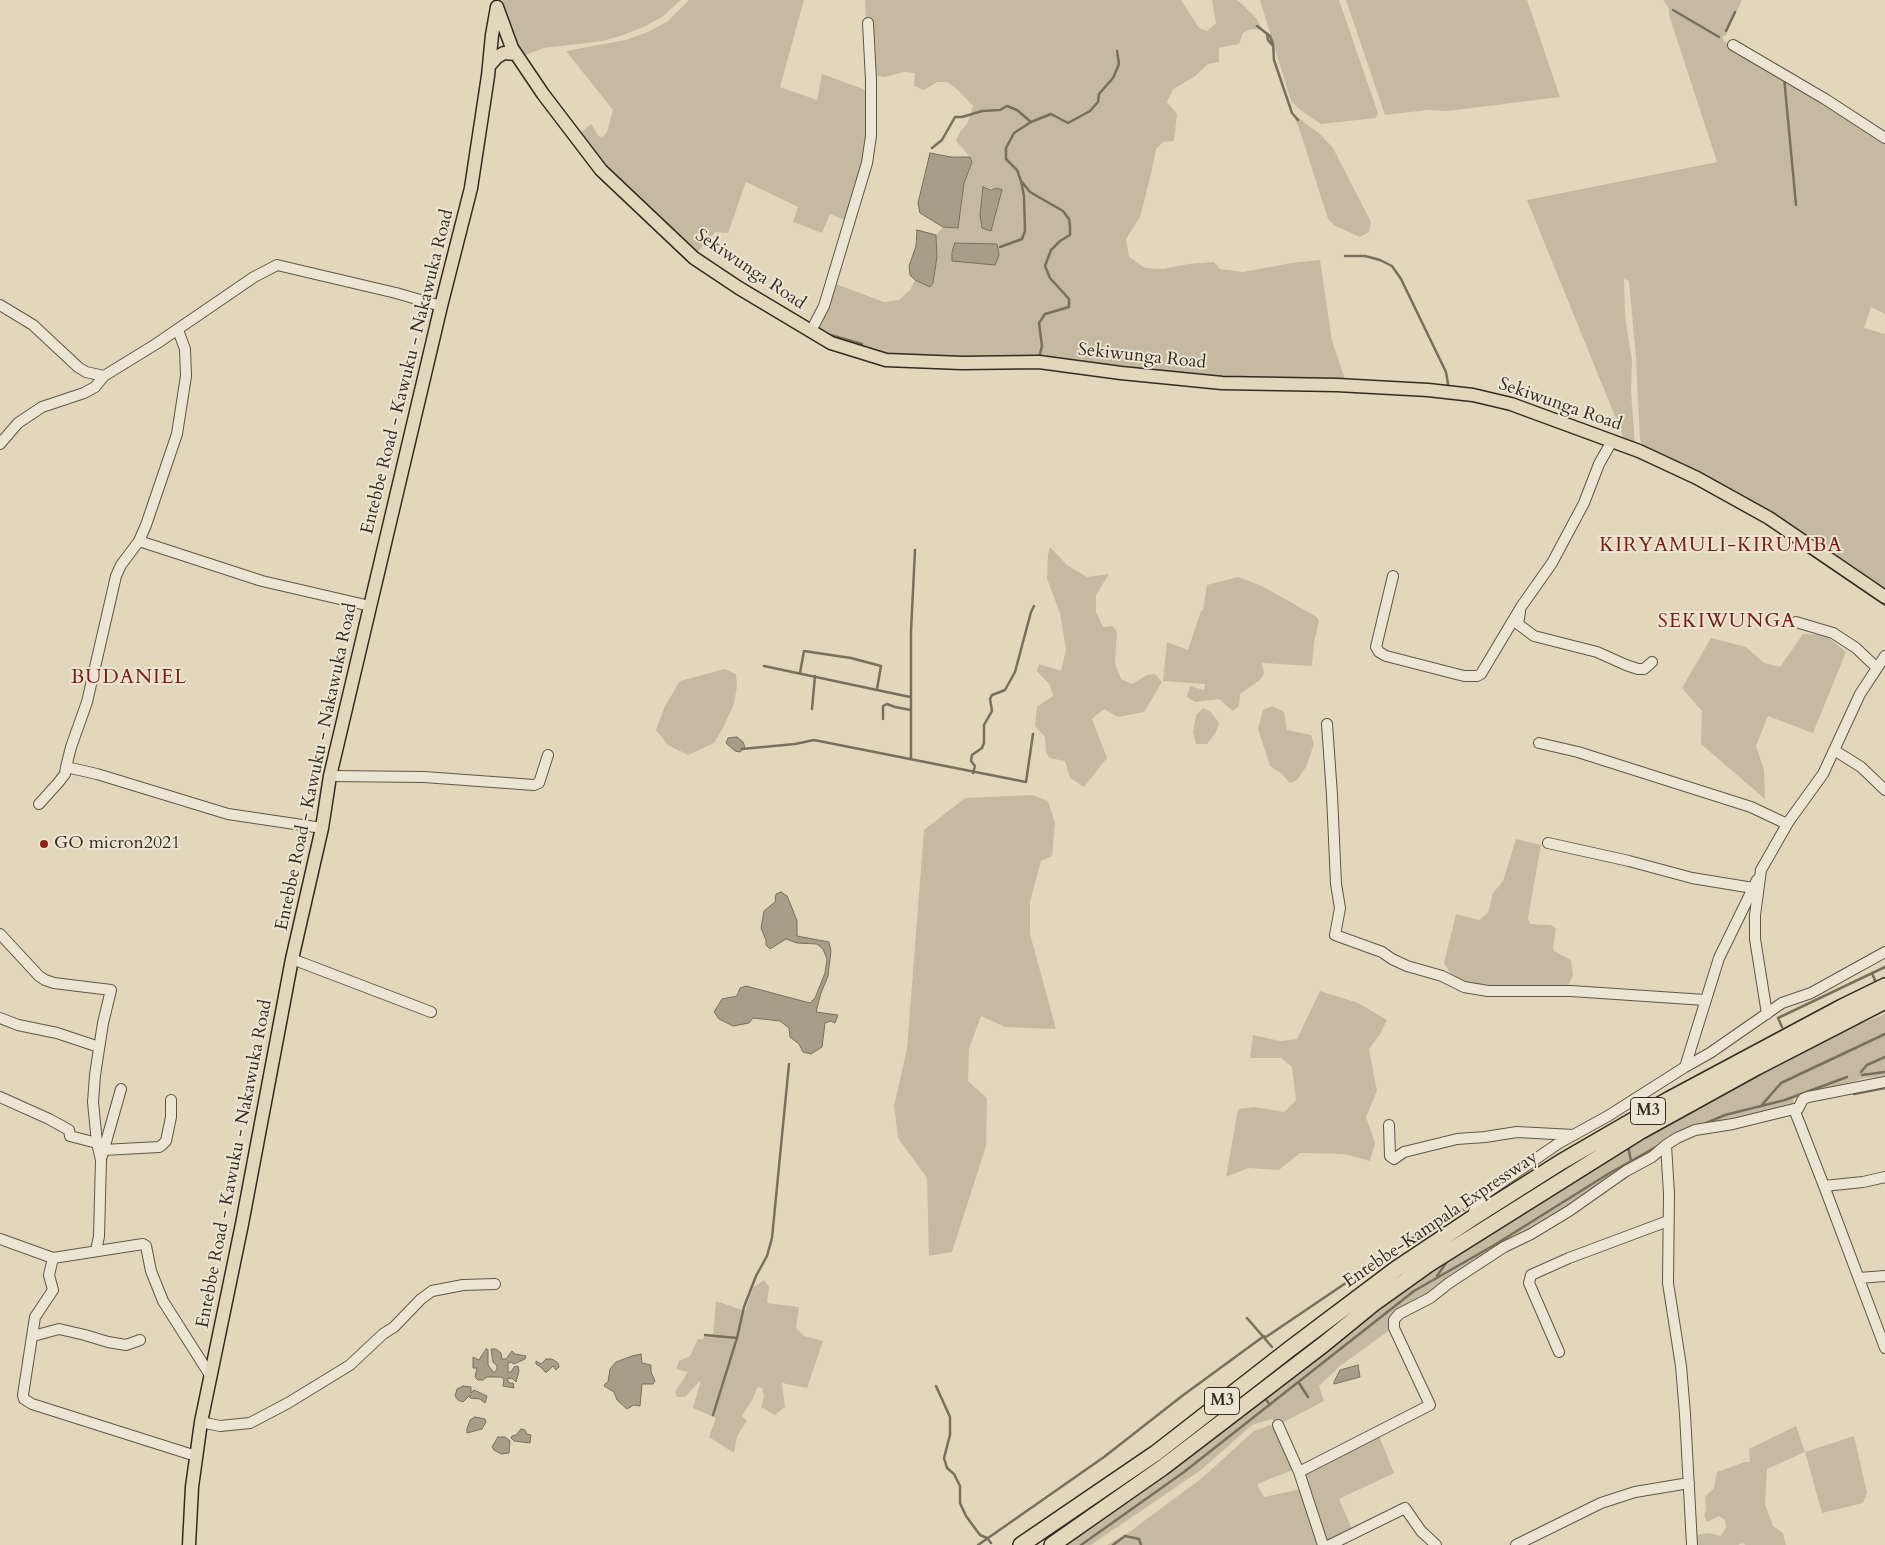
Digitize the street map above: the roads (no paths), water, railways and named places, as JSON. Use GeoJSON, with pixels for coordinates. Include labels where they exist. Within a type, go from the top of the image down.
{"type":"FeatureCollection","features":[{"type":"Feature","properties":{"kind":"highway","name":"Entebbe-Kampala Expressway"},"geometry":{"type":"LineString","coordinates":[[1021,1545],[1141,1463],[1389,1274],[1471,1219],[1561,1162],[1668,1100],[1885,986]]}},
{"type":"Feature","properties":{"kind":"highway","name":"Entebbe-Kampala Expressway"},"geometry":{"type":"LineString","coordinates":[[1052,1545],[1162,1468],[1324,1344],[1373,1304],[1429,1264],[1641,1130],[1757,1067],[1885,1002]]}},
{"type":"Feature","properties":{"kind":"main road","name":"Sekiwunga Road"},"geometry":{"type":"LineString","coordinates":[[497,4],[512,48],[543,94],[601,170],[694,258],[739,288],[831,343],[886,360],[962,363],[1039,362],[1222,383],[1337,385],[1428,390],[1473,395],[1511,404],[1538,412],[1612,440],[1680,470],[1769,518],[1885,597]]}},
{"type":"Feature","properties":{"kind":"main road","name":"Entebbe Road - Kawuku - Nakawuka Road"},"geometry":{"type":"LineString","coordinates":[[189,1545],[196,1456],[210,1375],[242,1224],[292,959],[322,828],[330,776],[441,306],[471,188],[497,4]]}},
{"type":"Feature","properties":{"kind":"main road"},"geometry":{"type":"LineString","coordinates":[[489,66],[496,57],[504,53],[516,54]]}},
{"type":"Feature","properties":{"kind":"street"},"geometry":{"type":"LineString","coordinates":[[811,331],[824,306],[867,163],[870,136],[871,80],[868,23]]}},
{"type":"Feature","properties":{"kind":"street"},"geometry":{"type":"LineString","coordinates":[[1733,45],[1825,99],[1885,138]]}},
{"type":"Feature","properties":{"kind":"street"},"geometry":{"type":"LineString","coordinates":[[0,444],[18,423],[42,407],[84,393],[95,387],[104,376],[178,330],[254,277],[277,265],[441,306]]}},
{"type":"Feature","properties":{"kind":"street"},"geometry":{"type":"LineString","coordinates":[[0,305],[33,325],[78,367],[86,372],[104,376]]}},
{"type":"Feature","properties":{"kind":"street"},"geometry":{"type":"LineString","coordinates":[[38,804],[65,774],[71,747],[88,702],[116,576],[121,565],[139,541],[146,525],[178,426],[186,376],[185,349],[178,330]]}},
{"type":"Feature","properties":{"kind":"street"},"geometry":{"type":"LineString","coordinates":[[1393,576],[1376,646],[1379,652],[1386,656],[1464,676],[1481,674],[1521,606],[1552,563],[1584,503],[1599,464],[1612,440]]}},
{"type":"Feature","properties":{"kind":"street"},"geometry":{"type":"LineString","coordinates":[[139,541],[262,581],[370,606]]}},
{"type":"Feature","properties":{"kind":"street"},"geometry":{"type":"LineString","coordinates":[[1521,606],[1518,624],[1534,636],[1597,652],[1638,669],[1644,669],[1652,662]]}},
{"type":"Feature","properties":{"kind":"street"},"geometry":{"type":"LineString","coordinates":[[1796,622],[1839,636],[1856,648],[1877,668]]}},
{"type":"Feature","properties":{"kind":"street"},"geometry":{"type":"LineString","coordinates":[[1685,1066],[1720,958],[1761,870],[1787,824],[1823,774],[1860,694],[1885,656]]}},
{"type":"Feature","properties":{"kind":"street"},"geometry":{"type":"LineString","coordinates":[[1326,724],[1332,795],[1336,884],[1340,908],[1335,935],[1382,952],[1406,966],[1436,974],[1464,988],[1488,991],[1571,991],[1705,1000]]}},
{"type":"Feature","properties":{"kind":"street"},"geometry":{"type":"LineString","coordinates":[[1539,743],[1578,752],[1751,807],[1787,824]]}},
{"type":"Feature","properties":{"kind":"street"},"geometry":{"type":"LineString","coordinates":[[1834,750],[1861,767],[1885,790]]}},
{"type":"Feature","properties":{"kind":"street"},"geometry":{"type":"LineString","coordinates":[[330,776],[424,777],[534,785],[539,783],[548,755]]}},
{"type":"Feature","properties":{"kind":"street"},"geometry":{"type":"LineString","coordinates":[[66,767],[97,774],[221,812],[322,828]]}},
{"type":"Feature","properties":{"kind":"street"},"geometry":{"type":"LineString","coordinates":[[1548,844],[1629,860],[1692,878],[1753,888]]}},
{"type":"Feature","properties":{"kind":"street"},"geometry":{"type":"LineString","coordinates":[[1761,870],[1755,939],[1767,1014]]}},
{"type":"Feature","properties":{"kind":"street"},"geometry":{"type":"LineString","coordinates":[[0,934],[45,980],[54,983],[111,990],[99,1047],[93,1102],[100,1151],[100,1236],[96,1251]]}},
{"type":"Feature","properties":{"kind":"street"},"geometry":{"type":"LineString","coordinates":[[1471,1219],[1479,1200],[1504,1179],[1608,1116],[1685,1066],[1710,1054],[1782,1003],[1810,993],[1885,952]]}},
{"type":"Feature","properties":{"kind":"street"},"geometry":{"type":"LineString","coordinates":[[292,959],[431,1012]]}},
{"type":"Feature","properties":{"kind":"street"},"geometry":{"type":"LineString","coordinates":[[0,1018],[18,1025],[75,1038],[99,1047]]}},
{"type":"Feature","properties":{"kind":"street"},"geometry":{"type":"LineString","coordinates":[[1299,1472],[1430,1405],[1394,1328],[1394,1320],[1399,1314],[1430,1298],[1449,1283],[1504,1247],[1532,1234],[1569,1212],[1626,1171],[1652,1158],[1666,1144],[1695,1130],[1733,1124],[1798,1109],[1800,1103],[1808,1096],[1885,1082]]}},
{"type":"Feature","properties":{"kind":"street"},"geometry":{"type":"LineString","coordinates":[[100,1151],[111,1128],[121,1088]]}},
{"type":"Feature","properties":{"kind":"street"},"geometry":{"type":"LineString","coordinates":[[0,1097],[49,1119],[69,1130],[70,1136],[100,1151],[162,1145],[166,1141],[171,1117],[171,1100]]}},
{"type":"Feature","properties":{"kind":"street"},"geometry":{"type":"LineString","coordinates":[[1794,1109],[1885,1348]]}},
{"type":"Feature","properties":{"kind":"street"},"geometry":{"type":"LineString","coordinates":[[1389,1126],[1390,1156],[1394,1159],[1404,1152],[1457,1139],[1517,1132],[1574,1135]]}},
{"type":"Feature","properties":{"kind":"street"},"geometry":{"type":"LineString","coordinates":[[1666,1144],[1669,1194],[1668,1284],[1681,1366],[1690,1483],[1692,1545]]}},
{"type":"Feature","properties":{"kind":"street"},"geometry":{"type":"LineString","coordinates":[[1824,1186],[1863,1182],[1885,1177]]}},
{"type":"Feature","properties":{"kind":"street"},"geometry":{"type":"LineString","coordinates":[[1559,1352],[1529,1283],[1531,1275],[1569,1258],[1668,1221]]}},
{"type":"Feature","properties":{"kind":"street"},"geometry":{"type":"LineString","coordinates":[[0,1238],[53,1258],[138,1243],[146,1246],[151,1271],[163,1301],[210,1375]]}},
{"type":"Feature","properties":{"kind":"street"},"geometry":{"type":"LineString","coordinates":[[53,1258],[50,1275],[53,1290],[35,1317],[23,1395],[27,1402],[196,1456]]}},
{"type":"Feature","properties":{"kind":"street"},"geometry":{"type":"LineString","coordinates":[[1859,1278],[1885,1276]]}},
{"type":"Feature","properties":{"kind":"street"},"geometry":{"type":"LineString","coordinates":[[202,1422],[220,1426],[250,1423],[288,1403],[350,1365],[432,1291],[463,1285],[495,1284]]}},
{"type":"Feature","properties":{"kind":"street"},"geometry":{"type":"LineString","coordinates":[[33,1336],[59,1329],[126,1345],[140,1340]]}},
{"type":"Feature","properties":{"kind":"street"},"geometry":{"type":"LineString","coordinates":[[1278,1425],[1299,1472],[1322,1545]]}},
{"type":"Feature","properties":{"kind":"street"},"geometry":{"type":"LineString","coordinates":[[1516,1545],[1601,1503],[1635,1492],[1690,1483]]}},
{"type":"Feature","properties":{"kind":"street"},"geometry":{"type":"LineString","coordinates":[[1330,1545],[1405,1508],[1421,1531],[1436,1545]]}},
{"type":"Feature","properties":{"kind":"waterway"},"geometry":{"type":"LineString","coordinates":[[1673,10],[1719,37]]}},
{"type":"Feature","properties":{"kind":"waterway"},"geometry":{"type":"LineString","coordinates":[[1726,31],[1735,12]]}},
{"type":"Feature","properties":{"kind":"waterway"},"geometry":{"type":"LineString","coordinates":[[1257,26],[1270,36],[1273,44],[1274,60],[1292,113],[1298,120]]}},
{"type":"Feature","properties":{"kind":"waterway"},"geometry":{"type":"LineString","coordinates":[[1267,34],[1268,40],[1273,46]]}},
{"type":"Feature","properties":{"kind":"waterway"},"geometry":{"type":"LineString","coordinates":[[1000,247],[1022,239],[1025,231],[1024,196],[1021,181],[1017,170],[1006,159],[1006,148],[1014,133],[1031,122],[1051,114],[1068,123],[1090,111],[1098,102],[1099,94],[1113,78],[1119,64],[1117,51]]}},
{"type":"Feature","properties":{"kind":"waterway"},"geometry":{"type":"LineString","coordinates":[[1784,77],[1796,205]]}},
{"type":"Feature","properties":{"kind":"waterway"},"geometry":{"type":"LineString","coordinates":[[932,148],[942,140],[955,117],[962,117],[982,111],[1000,110],[1007,106],[1017,110],[1031,122]]}},
{"type":"Feature","properties":{"kind":"waterway"},"geometry":{"type":"LineString","coordinates":[[1022,182],[1030,192],[1063,211],[1069,219],[1070,226],[1070,235],[1051,250],[1045,266],[1050,278],[1069,299],[1069,307],[1045,314],[1039,323],[1042,346],[1039,358]]}},
{"type":"Feature","properties":{"kind":"waterway"},"geometry":{"type":"LineString","coordinates":[[1345,256],[1365,256],[1392,266],[1401,279],[1446,372],[1448,384]]}},
{"type":"Feature","properties":{"kind":"waterway"},"geometry":{"type":"LineString","coordinates":[[827,334],[862,344]]}},
{"type":"Feature","properties":{"kind":"waterway"},"geometry":{"type":"LineString","coordinates":[[1781,534],[1885,605]]}},
{"type":"Feature","properties":{"kind":"waterway"},"geometry":{"type":"LineString","coordinates":[[911,758],[911,631],[915,550]]}},
{"type":"Feature","properties":{"kind":"waterway"},"geometry":{"type":"LineString","coordinates":[[973,773],[975,766],[971,761],[972,755],[982,748],[984,743],[984,725],[992,711],[990,699],[992,695],[1005,690],[1015,672],[1034,606]]}},
{"type":"Feature","properties":{"kind":"waterway"},"geometry":{"type":"LineString","coordinates":[[800,673],[804,651],[851,658],[881,666],[877,689]]}},
{"type":"Feature","properties":{"kind":"waterway"},"geometry":{"type":"LineString","coordinates":[[764,666],[910,697]]}},
{"type":"Feature","properties":{"kind":"waterway"},"geometry":{"type":"LineString","coordinates":[[812,709],[815,676]]}},
{"type":"Feature","properties":{"kind":"waterway"},"geometry":{"type":"LineString","coordinates":[[883,719],[883,706],[887,704],[911,710]]}},
{"type":"Feature","properties":{"kind":"waterway"},"geometry":{"type":"LineString","coordinates":[[742,749],[795,744],[814,740],[1026,782],[1033,734]]}},
{"type":"Feature","properties":{"kind":"waterway"},"geometry":{"type":"LineString","coordinates":[[1782,1027],[1778,1018],[1885,967]]}},
{"type":"Feature","properties":{"kind":"waterway"},"geometry":{"type":"LineString","coordinates":[[1872,973],[1876,983]]}},
{"type":"Feature","properties":{"kind":"waterway"},"geometry":{"type":"LineString","coordinates":[[1761,1106],[1781,1083],[1885,1034]]}},
{"type":"Feature","properties":{"kind":"waterway"},"geometry":{"type":"LineString","coordinates":[[1861,1072],[1867,1065],[1885,1057]]}},
{"type":"Feature","properties":{"kind":"waterway"},"geometry":{"type":"LineString","coordinates":[[713,1415],[737,1338],[744,1307],[756,1276],[767,1256],[772,1238],[789,1064]]}},
{"type":"Feature","properties":{"kind":"waterway"},"geometry":{"type":"LineString","coordinates":[[1862,1075],[1885,1072]]}},
{"type":"Feature","properties":{"kind":"waterway"},"geometry":{"type":"LineString","coordinates":[[1704,1124],[1725,1115],[1785,1100],[1847,1077]]}},
{"type":"Feature","properties":{"kind":"waterway"},"geometry":{"type":"LineString","coordinates":[[1854,1094],[1885,1088]]}},
{"type":"Feature","properties":{"kind":"waterway"},"geometry":{"type":"LineString","coordinates":[[1628,1146],[1631,1161]]}},
{"type":"Feature","properties":{"kind":"waterway"},"geometry":{"type":"LineString","coordinates":[[1081,1545],[1184,1472],[1414,1291],[1496,1244],[1608,1174],[1656,1147]]}},
{"type":"Feature","properties":{"kind":"waterway"},"geometry":{"type":"LineString","coordinates":[[1266,1337],[1436,1222],[1457,1209],[1465,1210]]}},
{"type":"Feature","properties":{"kind":"waterway"},"geometry":{"type":"LineString","coordinates":[[1437,1276],[1446,1263]]}},
{"type":"Feature","properties":{"kind":"waterway"},"geometry":{"type":"LineString","coordinates":[[1247,1318],[1272,1347]]}},
{"type":"Feature","properties":{"kind":"waterway"},"geometry":{"type":"LineString","coordinates":[[705,1335],[737,1338]]}},
{"type":"Feature","properties":{"kind":"waterway"},"geometry":{"type":"LineString","coordinates":[[978,1545],[1104,1457],[1182,1396],[1264,1336]]}},
{"type":"Feature","properties":{"kind":"waterway"},"geometry":{"type":"LineString","coordinates":[[1299,1383],[1308,1397]]}},
{"type":"Feature","properties":{"kind":"waterway"},"geometry":{"type":"LineString","coordinates":[[936,1386],[950,1417],[950,1435],[944,1458],[947,1468],[954,1474],[960,1486],[960,1503],[966,1516],[980,1535],[987,1538],[991,1543]]}},
{"type":"Feature","properties":{"kind":"waterway"},"geometry":{"type":"LineString","coordinates":[[1264,1397],[1270,1405]]}},
{"type":"Feature","properties":{"kind":"waterway"},"geometry":{"type":"LineString","coordinates":[[1113,1545],[1125,1536],[1139,1539],[1141,1545]]}},
{"type":"Feature","properties":{"kind":"place","name":"GO micron2021"},"geometry":{"type":"Point","coordinates":[44,844]}},
{"type":"Feature","properties":{"kind":"district","name":"KIRYAMULI-KIRUMBA"},"geometry":{"type":"Point","coordinates":[1721,546]}},
{"type":"Feature","properties":{"kind":"district","name":"SEKIWUNGA"},"geometry":{"type":"Point","coordinates":[1727,622]}},
{"type":"Feature","properties":{"kind":"district","name":"BUDANIEL"},"geometry":{"type":"Point","coordinates":[129,678]}}]}
